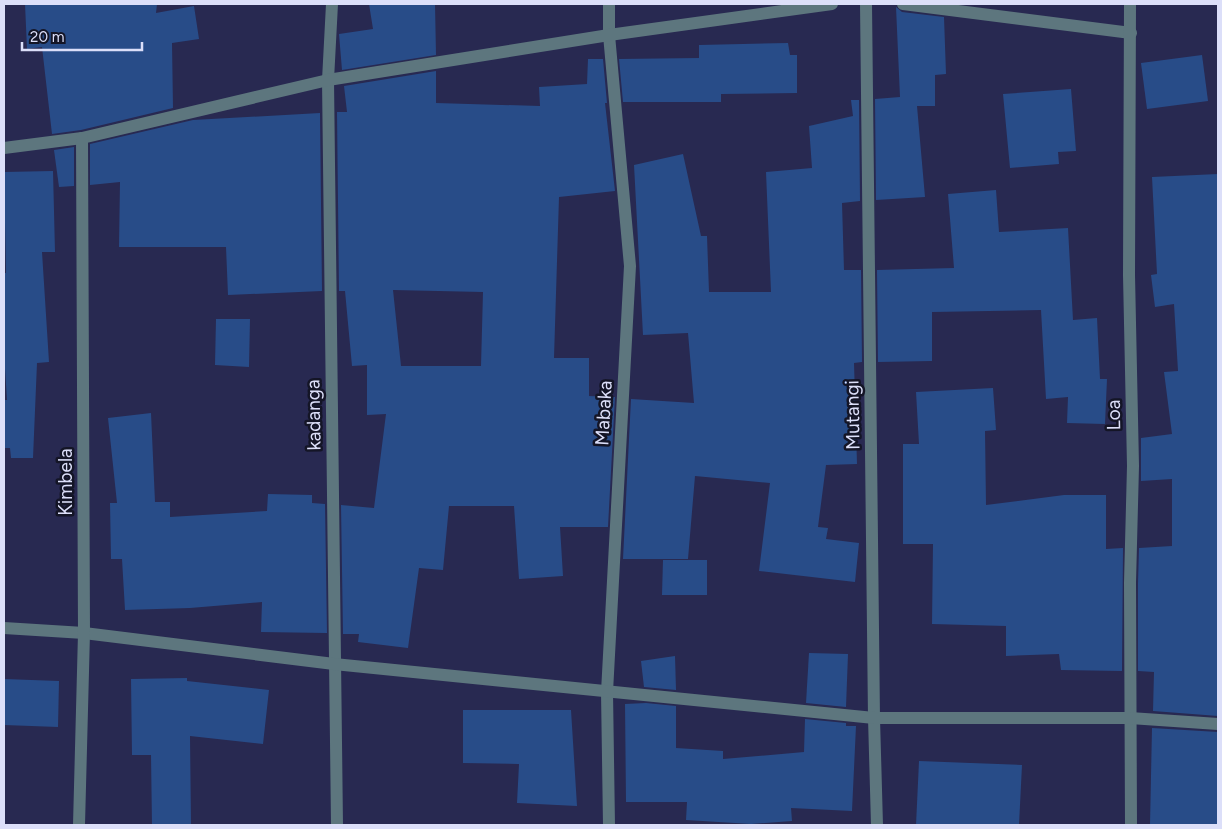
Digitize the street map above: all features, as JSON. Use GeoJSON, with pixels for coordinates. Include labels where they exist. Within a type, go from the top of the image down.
{"type":"FeatureCollection","features":[{"type":"Feature","properties":{"kind":"street","name":"kadanga"},"geometry":{"type":"LineString","coordinates":[[332,4],[328,80],[337,825]]}},
{"type":"Feature","properties":{"kind":"street","name":"Mabaka"},"geometry":{"type":"LineString","coordinates":[[609,4],[609,35],[630,266],[607,692],[610,825]]}},
{"type":"Feature","properties":{"kind":"street"},"geometry":{"type":"LineString","coordinates":[[4,148],[82,138],[328,80],[609,35],[832,4]]}},
{"type":"Feature","properties":{"kind":"street","name":"Mutangi"},"geometry":{"type":"LineString","coordinates":[[866,4],[874,718],[877,825]]}},
{"type":"Feature","properties":{"kind":"street"},"geometry":{"type":"LineString","coordinates":[[903,4],[1131,33]]}},
{"type":"Feature","properties":{"kind":"street","name":"Loa"},"geometry":{"type":"LineString","coordinates":[[1130,4],[1128,275],[1133,466],[1130,583],[1131,825]]}},
{"type":"Feature","properties":{"kind":"street","name":"Kimbela"},"geometry":{"type":"LineString","coordinates":[[79,825],[84,633],[82,138]]}},
{"type":"Feature","properties":{"kind":"street"},"geometry":{"type":"LineString","coordinates":[[4,628],[84,633],[334,664],[874,718],[1130,718],[1218,724]]}},
{"type":"Feature","properties":{"kind":"building"},"geometry":{"type":"Polygon","coordinates":[[[25,4],[157,4],[156,13],[194,6],[199,39],[172,43],[173,108],[81,130],[52,134],[42,47],[27,49],[25,4]]]}},
{"type":"Feature","properties":{"kind":"building"},"geometry":{"type":"Polygon","coordinates":[[[369,4],[435,4],[436,55],[342,70],[339,34],[373,29],[369,4]]]}},
{"type":"Feature","properties":{"kind":"building"},"geometry":{"type":"Polygon","coordinates":[[[896,7],[902,12],[944,17],[946,74],[935,75],[935,106],[917,106],[925,197],[876,200],[875,99],[900,97],[896,7]]]}},
{"type":"Feature","properties":{"kind":"building"},"geometry":{"type":"Polygon","coordinates":[[[788,43],[790,55],[797,55],[797,93],[721,94],[721,102],[623,102],[619,59],[699,58],[699,45],[788,43]]]}},
{"type":"Feature","properties":{"kind":"building"},"geometry":{"type":"Polygon","coordinates":[[[1202,55],[1208,101],[1147,109],[1141,63],[1202,55]]]}},
{"type":"Feature","properties":{"kind":"building"},"geometry":{"type":"Polygon","coordinates":[[[588,59],[603,59],[607,103],[605,103],[615,191],[559,197],[554,358],[589,358],[589,396],[615,397],[608,527],[560,527],[563,576],[519,579],[514,506],[449,506],[443,570],[419,568],[408,648],[358,642],[359,634],[343,634],[341,505],[374,508],[386,414],[367,415],[367,365],[352,366],[345,291],[339,291],[337,112],[347,112],[344,86],[436,71],[436,103],[540,106],[539,87],[587,84],[588,59]],[[393,290],[401,366],[481,366],[483,292],[393,290]]]}},
{"type":"Feature","properties":{"kind":"building"},"geometry":{"type":"Polygon","coordinates":[[[1071,89],[1076,151],[1058,152],[1059,164],[1010,168],[1003,94],[1071,89]]]}},
{"type":"Feature","properties":{"kind":"building"},"geometry":{"type":"Polygon","coordinates":[[[851,100],[859,100],[860,201],[842,203],[844,270],[861,270],[862,362],[854,363],[857,464],[826,465],[818,527],[828,528],[826,539],[859,543],[855,582],[759,571],[770,483],[695,476],[688,559],[623,559],[631,399],[694,403],[688,333],[643,335],[634,165],[683,154],[701,236],[707,236],[709,292],[771,292],[766,172],[812,168],[809,126],[853,116],[851,100]]]}},
{"type":"Feature","properties":{"kind":"building"},"geometry":{"type":"Polygon","coordinates":[[[320,113],[322,291],[228,295],[226,247],[119,247],[120,182],[90,185],[90,144],[193,120],[320,113]]]}},
{"type":"Feature","properties":{"kind":"building"},"geometry":{"type":"Polygon","coordinates":[[[74,147],[74,186],[59,187],[54,150],[74,147]]]}},
{"type":"Feature","properties":{"kind":"building"},"geometry":{"type":"Polygon","coordinates":[[[53,171],[55,252],[42,252],[49,362],[37,363],[33,458],[11,458],[10,448],[4,448],[4,400],[7,400],[4,353],[4,273],[6,273],[4,172],[53,171]]]}},
{"type":"Feature","properties":{"kind":"building"},"geometry":{"type":"Polygon","coordinates":[[[1218,174],[1218,716],[1153,711],[1154,672],[1138,671],[1138,583],[1139,548],[1172,546],[1172,479],[1141,481],[1141,438],[1172,434],[1164,372],[1178,371],[1174,304],[1155,307],[1151,275],[1157,274],[1152,177],[1218,174]]]}},
{"type":"Feature","properties":{"kind":"building"},"geometry":{"type":"Polygon","coordinates":[[[996,190],[999,232],[1068,228],[1073,320],[1097,318],[1100,379],[1107,379],[1105,424],[1067,423],[1068,397],[1046,399],[1041,310],[932,312],[932,361],[878,362],[877,270],[954,268],[948,194],[996,190]]]}},
{"type":"Feature","properties":{"kind":"building"},"geometry":{"type":"Polygon","coordinates":[[[216,319],[250,319],[249,367],[215,365],[216,319]]]}},
{"type":"Feature","properties":{"kind":"building"},"geometry":{"type":"Polygon","coordinates":[[[993,388],[996,430],[985,431],[986,505],[1064,495],[1106,495],[1106,549],[1123,548],[1122,671],[1061,670],[1059,654],[1006,656],[1006,626],[932,624],[933,544],[903,544],[903,444],[919,444],[916,392],[993,388]]]}},
{"type":"Feature","properties":{"kind":"building"},"geometry":{"type":"Polygon","coordinates":[[[151,413],[155,502],[170,502],[170,517],[267,511],[268,494],[312,495],[312,503],[325,504],[327,633],[261,632],[262,602],[190,608],[125,610],[122,559],[111,559],[110,503],[117,503],[108,418],[151,413]]]}},
{"type":"Feature","properties":{"kind":"building"},"geometry":{"type":"Polygon","coordinates":[[[663,560],[707,560],[707,595],[662,595],[663,560]]]}},
{"type":"Feature","properties":{"kind":"building"},"geometry":{"type":"Polygon","coordinates":[[[809,653],[848,654],[846,707],[806,703],[809,653]]]}},
{"type":"Feature","properties":{"kind":"building"},"geometry":{"type":"Polygon","coordinates":[[[675,656],[676,690],[644,687],[641,661],[675,656]]]}},
{"type":"Feature","properties":{"kind":"building"},"geometry":{"type":"Polygon","coordinates":[[[187,678],[187,681],[269,690],[263,744],[190,736],[191,825],[152,825],[151,755],[132,755],[131,679],[187,678]]]}},
{"type":"Feature","properties":{"kind":"building"},"geometry":{"type":"Polygon","coordinates":[[[4,679],[59,681],[58,727],[4,725],[4,679]]]}},
{"type":"Feature","properties":{"kind":"building"},"geometry":{"type":"Polygon","coordinates":[[[646,703],[676,706],[676,748],[723,751],[723,759],[804,752],[805,719],[846,723],[846,726],[856,726],[852,811],[791,808],[792,821],[751,824],[686,820],[687,802],[626,802],[625,704],[646,703]]]}},
{"type":"Feature","properties":{"kind":"building"},"geometry":{"type":"Polygon","coordinates":[[[463,710],[571,710],[577,806],[517,803],[519,764],[463,763],[463,710]]]}},
{"type":"Feature","properties":{"kind":"building"},"geometry":{"type":"Polygon","coordinates":[[[1152,728],[1218,732],[1218,825],[1150,825],[1152,728]]]}},
{"type":"Feature","properties":{"kind":"building"},"geometry":{"type":"Polygon","coordinates":[[[919,761],[1022,765],[1019,825],[916,825],[919,761]]]}}]}
